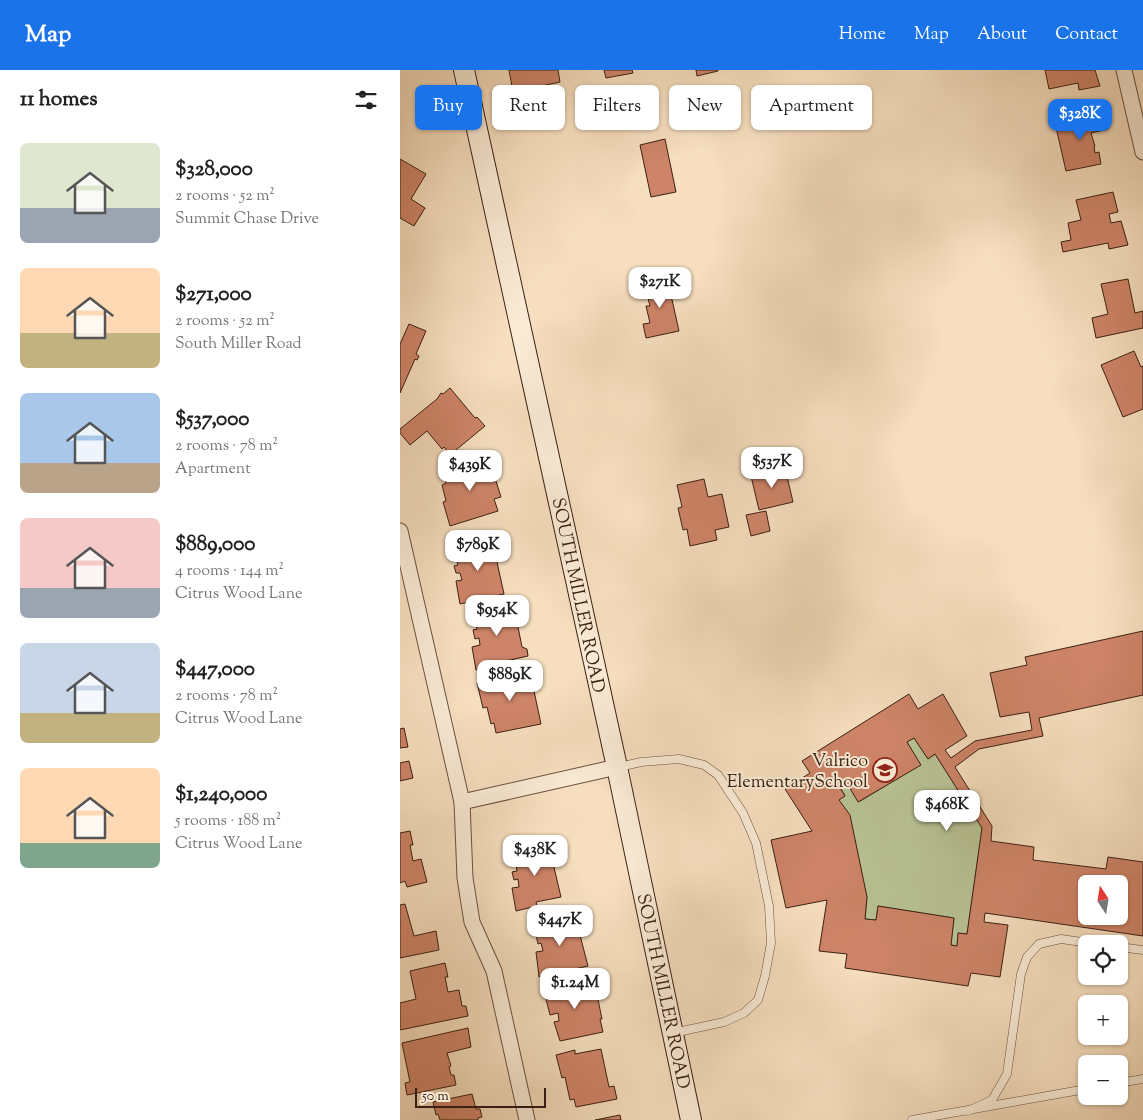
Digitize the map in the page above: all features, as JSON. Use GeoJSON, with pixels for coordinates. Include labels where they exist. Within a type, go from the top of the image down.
{"type":"FeatureCollection","features":[{"type":"Feature","properties":{"kind":"street","name":"SOUTH MILLER ROAD"},"geometry":{"type":"LineString","coordinates":[[464,70],[617,767],[691,1120]]}},
{"type":"Feature","properties":{"kind":"street"},"geometry":{"type":"LineString","coordinates":[[1124,70],[1143,152]]}},
{"type":"Feature","properties":{"kind":"street"},"geometry":{"type":"LineString","coordinates":[[400,531],[462,802],[464,878],[472,922],[494,971],[527,1120]]}},
{"type":"Feature","properties":{"kind":"street"},"geometry":{"type":"LineString","coordinates":[[462,802],[617,767]]}},
{"type":"Feature","properties":{"kind":"lane"},"geometry":{"type":"LineString","coordinates":[[617,767],[642,762],[679,759],[704,765],[718,774],[743,812],[756,843],[769,906],[771,943],[766,976],[758,1000],[744,1013],[724,1022],[673,1033]]}},
{"type":"Feature","properties":{"kind":"lane"},"geometry":{"type":"LineString","coordinates":[[968,1111],[992,1100],[1007,1074],[1021,974],[1027,957],[1039,944],[1060,939],[1078,942]]}},
{"type":"Feature","properties":{"kind":"lane"},"geometry":{"type":"LineString","coordinates":[[1128,948],[1143,950]]}},
{"type":"Feature","properties":{"kind":"lane"},"geometry":{"type":"LineString","coordinates":[[1128,1082],[1143,1079]]}},
{"type":"Feature","properties":{"kind":"lane"},"geometry":{"type":"LineString","coordinates":[[914,1120],[1078,1090]]}},
{"type":"Feature","properties":{"kind":"green space"},"geometry":{"type":"Polygon","coordinates":[[[914,738],[928,759],[935,754],[982,828],[967,934],[958,933],[957,946],[951,945],[954,918],[878,906],[876,920],[865,919],[867,897],[839,800],[845,795],[837,783],[845,780],[859,802],[920,765],[907,742],[914,738]]]}},
{"type":"Feature","properties":{"kind":"building"},"geometry":{"type":"Polygon","coordinates":[[[509,70],[558,70],[560,82],[546,85],[512,85],[509,70]]]}},
{"type":"Feature","properties":{"kind":"building"},"geometry":{"type":"Polygon","coordinates":[[[604,70],[632,70],[633,73],[606,78],[604,70]]]}},
{"type":"Feature","properties":{"kind":"building"},"geometry":{"type":"Polygon","coordinates":[[[696,70],[718,70],[718,71],[697,76],[696,70]]]}},
{"type":"Feature","properties":{"kind":"building"},"geometry":{"type":"Polygon","coordinates":[[[1045,70],[1095,70],[1100,86],[1079,90],[1078,83],[1049,89],[1045,70]]]}},
{"type":"Feature","properties":{"kind":"building"},"geometry":{"type":"Polygon","coordinates":[[[1105,112],[1108,129],[1091,133],[1095,153],[1099,152],[1101,164],[1066,171],[1055,123],[1105,112]]]}},
{"type":"Feature","properties":{"kind":"building"},"geometry":{"type":"Polygon","coordinates":[[[665,139],[676,192],[651,197],[640,145],[665,139]]]}},
{"type":"Feature","properties":{"kind":"building"},"geometry":{"type":"Polygon","coordinates":[[[400,159],[426,174],[411,199],[425,208],[414,226],[400,218],[400,159]]]}},
{"type":"Feature","properties":{"kind":"building"},"geometry":{"type":"Polygon","coordinates":[[[1113,192],[1118,212],[1109,214],[1111,223],[1121,221],[1128,245],[1109,249],[1108,243],[1063,252],[1061,242],[1071,240],[1068,223],[1081,220],[1076,200],[1113,192]]]}},
{"type":"Feature","properties":{"kind":"building"},"geometry":{"type":"Polygon","coordinates":[[[667,277],[679,331],[646,338],[643,324],[650,323],[646,306],[650,306],[644,282],[667,277]]]}},
{"type":"Feature","properties":{"kind":"building"},"geometry":{"type":"Polygon","coordinates":[[[1128,279],[1135,313],[1143,311],[1143,328],[1096,338],[1092,318],[1108,314],[1101,284],[1128,279]]]}},
{"type":"Feature","properties":{"kind":"building"},"geometry":{"type":"Polygon","coordinates":[[[409,324],[426,331],[416,354],[419,356],[417,360],[415,359],[400,393],[400,344],[409,324]]]}},
{"type":"Feature","properties":{"kind":"building"},"geometry":{"type":"Polygon","coordinates":[[[1134,351],[1141,367],[1143,366],[1143,409],[1123,417],[1101,365],[1134,351]]]}},
{"type":"Feature","properties":{"kind":"building"},"geometry":{"type":"Polygon","coordinates":[[[450,388],[475,418],[477,417],[485,426],[450,455],[444,447],[442,449],[427,431],[410,445],[400,433],[400,429],[437,399],[441,393],[443,394],[450,388]]]}},
{"type":"Feature","properties":{"kind":"building"},"geometry":{"type":"Polygon","coordinates":[[[489,459],[501,497],[494,499],[498,511],[450,526],[443,502],[446,501],[442,485],[446,483],[443,473],[489,459]]]}},
{"type":"Feature","properties":{"kind":"building"},"geometry":{"type":"Polygon","coordinates":[[[785,468],[793,502],[759,510],[751,476],[785,468]]]}},
{"type":"Feature","properties":{"kind":"building"},"geometry":{"type":"Polygon","coordinates":[[[704,479],[708,497],[722,494],[729,527],[715,530],[717,540],[690,546],[687,529],[683,530],[678,508],[682,507],[677,485],[704,479]]]}},
{"type":"Feature","properties":{"kind":"building"},"geometry":{"type":"Polygon","coordinates":[[[766,511],[770,531],[751,536],[746,515],[766,511]]]}},
{"type":"Feature","properties":{"kind":"building"},"geometry":{"type":"Polygon","coordinates":[[[496,539],[499,552],[495,553],[504,594],[460,604],[456,581],[462,580],[460,573],[456,573],[454,566],[458,565],[456,558],[454,559],[452,549],[496,539]]]}},
{"type":"Feature","properties":{"kind":"building"},"geometry":{"type":"Polygon","coordinates":[[[517,604],[520,616],[516,617],[522,647],[527,649],[528,656],[476,670],[472,647],[480,645],[479,638],[475,639],[473,630],[477,629],[473,613],[517,604]]]}},
{"type":"Feature","properties":{"kind":"building"},"geometry":{"type":"Polygon","coordinates":[[[1143,631],[1143,695],[1039,718],[1043,736],[979,749],[955,767],[992,826],[991,841],[1034,847],[1033,860],[1106,869],[1108,857],[1143,862],[1143,936],[985,913],[984,922],[1008,925],[1000,977],[971,973],[968,986],[845,968],[847,954],[819,951],[827,900],[786,908],[771,840],[812,831],[785,789],[810,773],[802,761],[909,694],[918,709],[943,694],[967,736],[945,750],[951,758],[975,741],[1032,730],[1029,712],[1000,717],[990,673],[1027,665],[1025,657],[1143,631]],[[914,738],[907,742],[921,765],[858,802],[845,780],[837,783],[845,796],[839,800],[850,815],[867,897],[865,919],[876,920],[878,906],[954,918],[951,945],[957,946],[958,933],[967,934],[982,828],[935,754],[928,759],[914,738]]]}},
{"type":"Feature","properties":{"kind":"building"},"geometry":{"type":"Polygon","coordinates":[[[530,672],[541,724],[496,733],[494,723],[491,724],[487,707],[483,708],[477,683],[530,672]]]}},
{"type":"Feature","properties":{"kind":"building"},"geometry":{"type":"Polygon","coordinates":[[[404,728],[408,747],[400,748],[400,729],[404,728]]]}},
{"type":"Feature","properties":{"kind":"building"},"geometry":{"type":"Polygon","coordinates":[[[409,761],[413,778],[400,781],[400,763],[409,761]]]}},
{"type":"Feature","properties":{"kind":"building"},"geometry":{"type":"Polygon","coordinates":[[[410,831],[413,845],[410,845],[413,861],[421,859],[427,882],[407,887],[405,881],[400,883],[400,833],[410,831]]]}},
{"type":"Feature","properties":{"kind":"building"},"geometry":{"type":"Polygon","coordinates":[[[552,846],[553,852],[558,851],[560,858],[552,859],[561,897],[536,902],[537,906],[516,911],[512,888],[519,887],[518,879],[514,880],[512,872],[517,871],[514,852],[552,846]]]}},
{"type":"Feature","properties":{"kind":"building"},"geometry":{"type":"Polygon","coordinates":[[[405,904],[414,936],[436,931],[439,950],[400,958],[400,905],[405,904]]]}},
{"type":"Feature","properties":{"kind":"building"},"geometry":{"type":"Polygon","coordinates":[[[575,916],[588,966],[539,977],[536,952],[543,951],[541,943],[538,944],[536,935],[539,934],[537,924],[575,916]]]}},
{"type":"Feature","properties":{"kind":"building"},"geometry":{"type":"Polygon","coordinates":[[[445,963],[448,977],[445,977],[448,992],[459,990],[462,1006],[466,1006],[468,1016],[400,1030],[400,1003],[416,999],[410,971],[445,963]]]}},
{"type":"Feature","properties":{"kind":"building"},"geometry":{"type":"Polygon","coordinates":[[[594,980],[603,1032],[560,1041],[554,1022],[559,1021],[558,1013],[550,1015],[544,991],[594,980]]]}},
{"type":"Feature","properties":{"kind":"building"},"geometry":{"type":"Polygon","coordinates":[[[468,1028],[471,1047],[447,1053],[451,1066],[449,1067],[451,1075],[454,1075],[456,1085],[407,1095],[405,1083],[410,1082],[402,1043],[468,1028]]]}},
{"type":"Feature","properties":{"kind":"building"},"geometry":{"type":"Polygon","coordinates":[[[601,1049],[609,1087],[614,1086],[617,1099],[576,1107],[574,1099],[570,1100],[565,1077],[562,1078],[556,1055],[575,1050],[575,1054],[601,1049]]]}},
{"type":"Feature","properties":{"kind":"building"},"geometry":{"type":"Polygon","coordinates":[[[472,1094],[476,1109],[480,1109],[482,1117],[478,1118],[478,1120],[440,1120],[438,1114],[436,1115],[433,1102],[472,1094]]]}},
{"type":"Feature","properties":{"kind":"building"},"geometry":{"type":"Polygon","coordinates":[[[620,1115],[621,1120],[595,1120],[620,1115]]]}},
{"type":"Feature","properties":{"kind":"place","name":"Valrico ElementarySchool"},"geometry":{"type":"Point","coordinates":[885,770]}}]}
